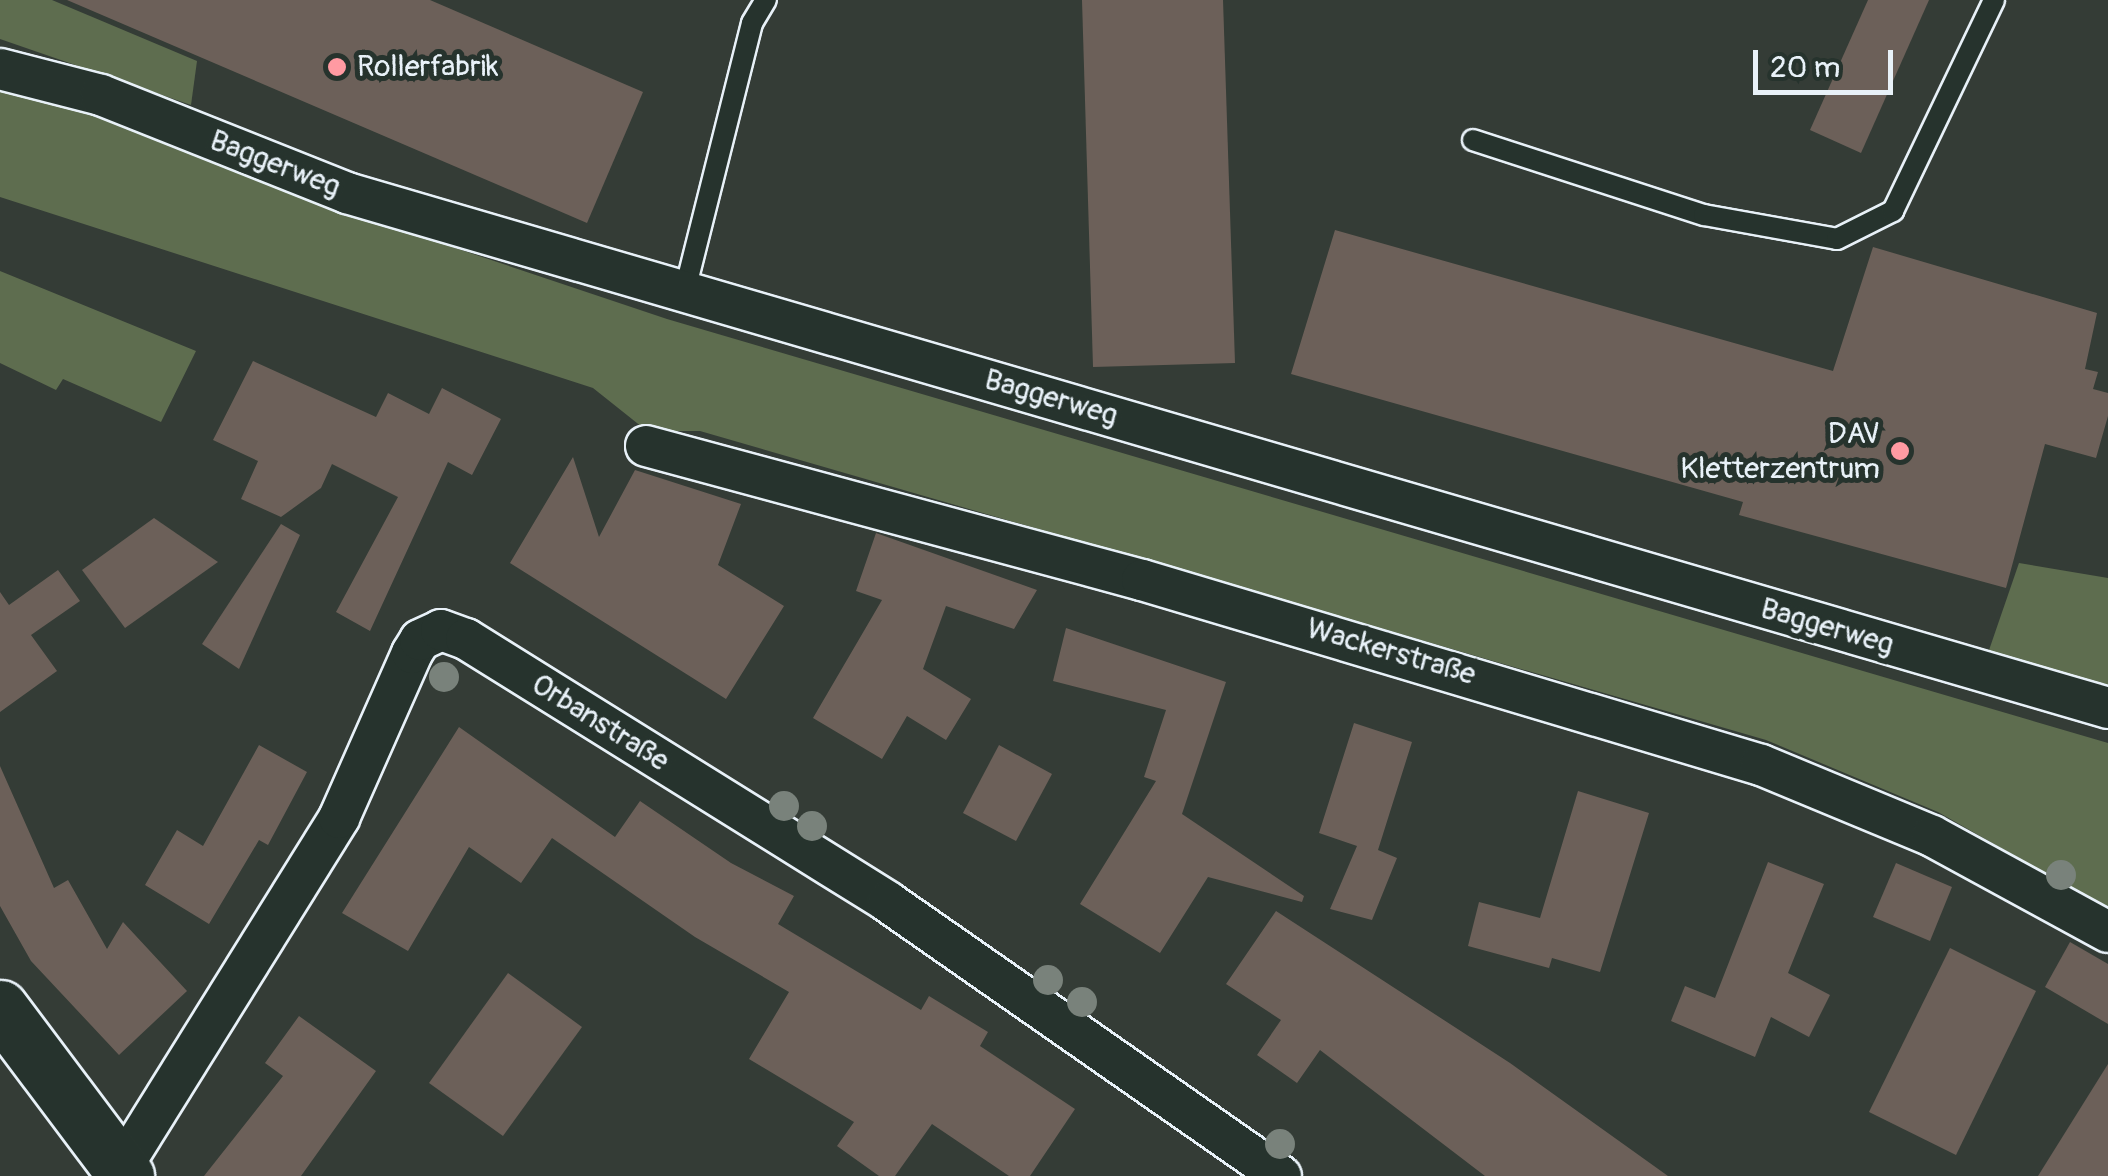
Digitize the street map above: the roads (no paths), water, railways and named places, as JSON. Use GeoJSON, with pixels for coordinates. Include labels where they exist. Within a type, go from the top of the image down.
{"type":"FeatureCollection","features":[{"type":"Feature","properties":{"kind":"street","name":"Baggerweg"},"geometry":{"type":"LineString","coordinates":[[0,68],[101,96],[347,193],[2108,708]]}},
{"type":"Feature","properties":{"kind":"street","name":"Wackerstraße"},"geometry":{"type":"LineString","coordinates":[[646,446],[1142,580],[1742,759],[1932,836],[2108,932]]}},
{"type":"Feature","properties":{"kind":"street","name":"Orbanstraße"},"geometry":{"type":"LineString","coordinates":[[123,1173],[339,818],[412,653],[420,640],[441,630],[466,639],[888,902],[1281,1176]]}},
{"type":"Feature","properties":{"kind":"street"},"geometry":{"type":"LineString","coordinates":[[0,1008],[123,1173]]}},
{"type":"Feature","properties":{"kind":"lane"},"geometry":{"type":"LineString","coordinates":[[685,290],[742,59],[766,0]]}},
{"type":"Feature","properties":{"kind":"lane"},"geometry":{"type":"LineString","coordinates":[[1473,140],[1704,215],[1837,239],[1893,211],[1994,0]]}},
{"type":"Feature","properties":{"kind":"place","name":"Rollerfabrik"},"geometry":{"type":"Point","coordinates":[337,67]}},
{"type":"Feature","properties":{"kind":"place","name":"DAV Kletterzentrum"},"geometry":{"type":"Point","coordinates":[1900,451]}}]}
